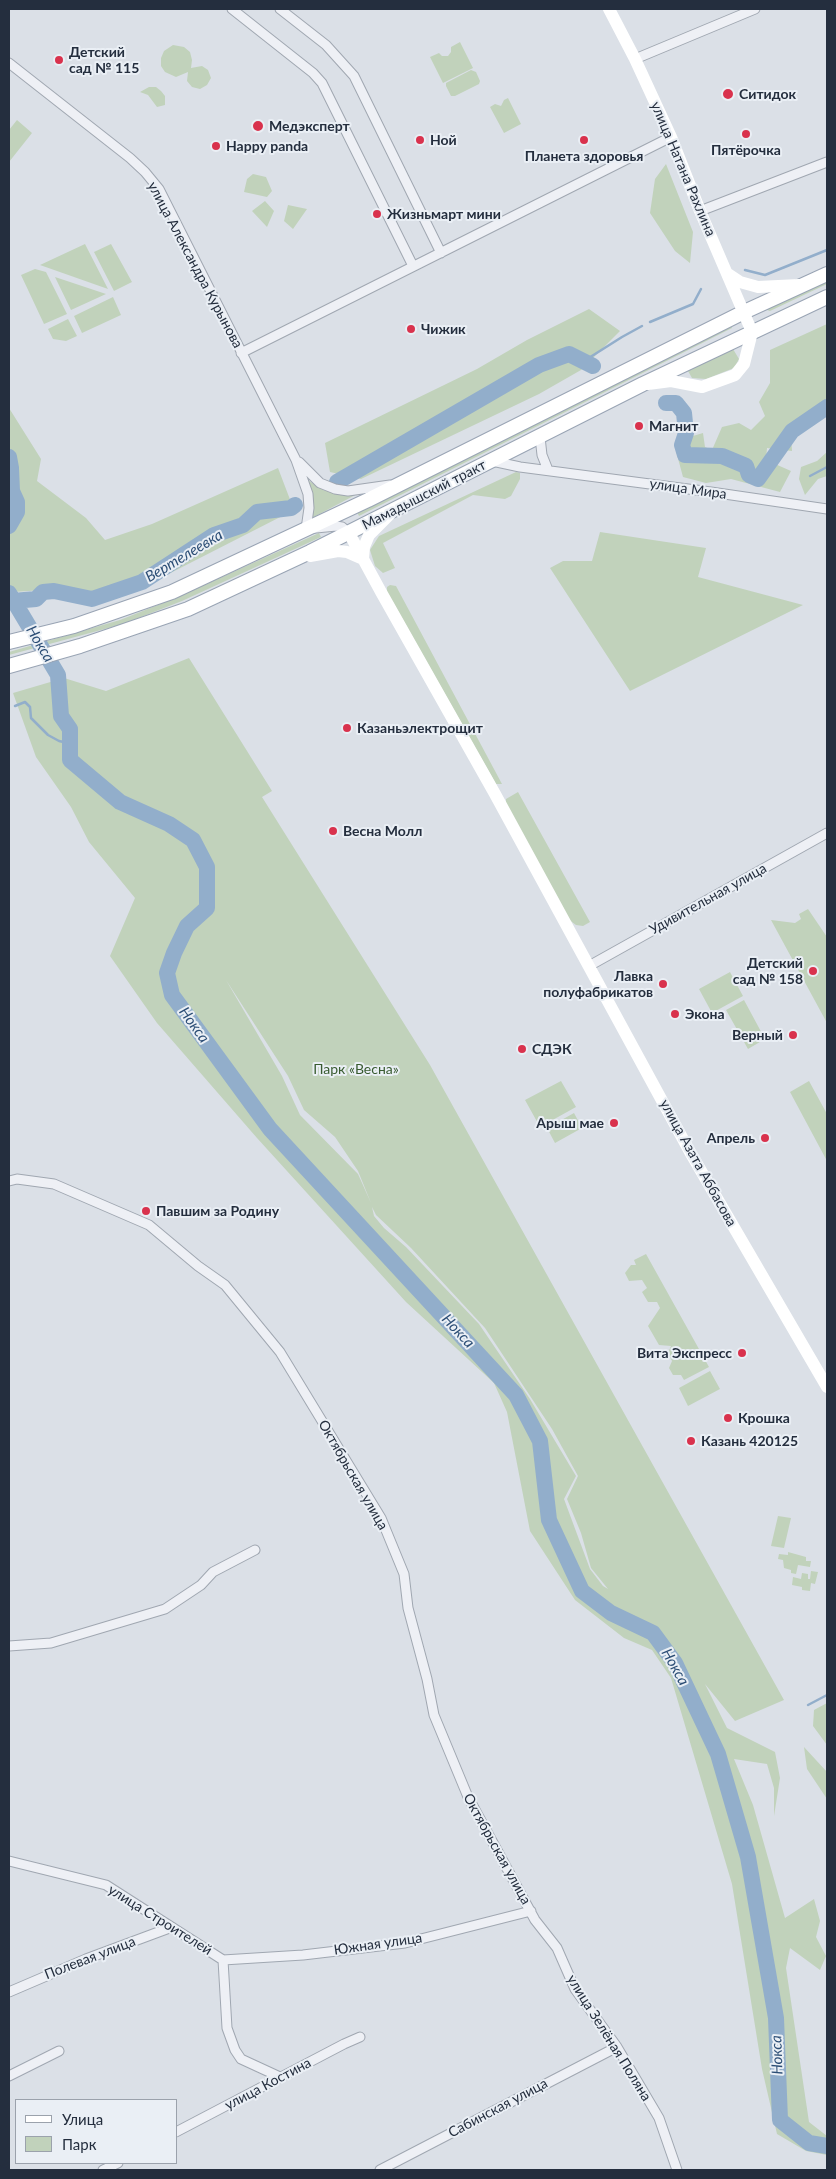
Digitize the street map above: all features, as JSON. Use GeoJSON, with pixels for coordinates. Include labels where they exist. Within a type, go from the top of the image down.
{"type":"FeatureCollection","features":[{"type":"Feature","properties":{"kind":"main road","name":"Мамадышский тракт"},"geometry":{"type":"LineString","coordinates":[[9,642],[74,626],[172,592],[403,482],[744,312],[827,274]]}},
{"type":"Feature","properties":{"kind":"main road","name":"Мамадышский тракт"},"geometry":{"type":"LineString","coordinates":[[9,666],[80,646],[188,609],[291,561],[643,384],[827,297]]}},
{"type":"Feature","properties":{"kind":"street"},"geometry":{"type":"LineString","coordinates":[[232,9],[313,73],[322,83],[413,266]]}},
{"type":"Feature","properties":{"kind":"street"},"geometry":{"type":"LineString","coordinates":[[280,9],[330,49],[354,76],[441,253]]}},
{"type":"Feature","properties":{"kind":"street","name":"улица Натана Рахлина"},"geometry":{"type":"LineString","coordinates":[[609,9],[635,59],[671,137],[700,211],[752,332]]}},
{"type":"Feature","properties":{"kind":"street"},"geometry":{"type":"LineString","coordinates":[[635,59],[755,9]]}},
{"type":"Feature","properties":{"kind":"street","name":"улица Александра Курынова"},"geometry":{"type":"LineString","coordinates":[[9,63],[130,158],[159,189],[296,460],[308,494],[310,508],[306,529]]}},
{"type":"Feature","properties":{"kind":"street"},"geometry":{"type":"LineString","coordinates":[[241,353],[671,137]]}},
{"type":"Feature","properties":{"kind":"street"},"geometry":{"type":"LineString","coordinates":[[700,211],[827,162]]}},
{"type":"Feature","properties":{"kind":"street"},"geometry":{"type":"LineString","coordinates":[[728,274],[740,282],[758,287],[776,288],[806,284]]}},
{"type":"Feature","properties":{"kind":"street"},"geometry":{"type":"LineString","coordinates":[[643,384],[671,381],[702,387],[735,375],[744,364],[752,332]]}},
{"type":"Feature","properties":{"kind":"street"},"geometry":{"type":"LineString","coordinates":[[540,436],[542,455],[548,470]]}},
{"type":"Feature","properties":{"kind":"street","name":"улица Александра Курынова"},"geometry":{"type":"LineString","coordinates":[[296,460],[320,483],[335,490],[348,491],[403,482]]}},
{"type":"Feature","properties":{"kind":"street","name":"улица Мира"},"geometry":{"type":"LineString","coordinates":[[492,461],[520,467],[827,509]]}},
{"type":"Feature","properties":{"kind":"street"},"geometry":{"type":"LineString","coordinates":[[291,561],[326,552],[338,551],[363,559],[364,547],[369,535],[393,510]]}},
{"type":"Feature","properties":{"kind":"street"},"geometry":{"type":"LineString","coordinates":[[306,529],[336,526],[342,527],[349,532]]}},
{"type":"Feature","properties":{"kind":"street","name":"улица Азата Аббасова"},"geometry":{"type":"LineString","coordinates":[[349,532],[495,794],[690,1152],[827,1387]]}},
{"type":"Feature","properties":{"kind":"street","name":"Удивительная улица"},"geometry":{"type":"LineString","coordinates":[[589,966],[827,833]]}},
{"type":"Feature","properties":{"kind":"street","name":"Октябрьская улица"},"geometry":{"type":"LineString","coordinates":[[9,1181],[17,1179],[54,1184],[149,1225],[225,1286],[280,1352],[381,1518],[404,1574],[408,1608],[427,1679],[434,1715],[468,1797],[531,1912]]}},
{"type":"Feature","properties":{"kind":"street"},"geometry":{"type":"LineString","coordinates":[[9,1646],[51,1643],[165,1609],[201,1585],[213,1572],[255,1550]]}},
{"type":"Feature","properties":{"kind":"street","name":"улица Строителей"},"geometry":{"type":"LineString","coordinates":[[9,1861],[106,1886],[223,1960]]}},
{"type":"Feature","properties":{"kind":"street","name":"Южная улица"},"geometry":{"type":"LineString","coordinates":[[223,1960],[303,1955],[405,1943],[531,1912]]}},
{"type":"Feature","properties":{"kind":"street","name":"улица Зелёная Поляна"},"geometry":{"type":"LineString","coordinates":[[531,1912],[557,1948],[576,1989],[617,2047],[659,2118],[677,2170]]}},
{"type":"Feature","properties":{"kind":"street","name":"Полевая улица"},"geometry":{"type":"LineString","coordinates":[[9,1992],[86,1959],[172,1927]]}},
{"type":"Feature","properties":{"kind":"street"},"geometry":{"type":"LineString","coordinates":[[223,1960],[227,2028],[235,2050],[241,2059],[280,2076]]}},
{"type":"Feature","properties":{"kind":"street","name":"улица Костина"},"geometry":{"type":"LineString","coordinates":[[178,2131],[280,2076],[360,2037]]}},
{"type":"Feature","properties":{"kind":"street","name":"Сабинская улица"},"geometry":{"type":"LineString","coordinates":[[380,2170],[617,2047]]}},
{"type":"Feature","properties":{"kind":"street"},"geometry":{"type":"LineString","coordinates":[[9,2076],[59,2051]]}},
{"type":"Feature","properties":{"kind":"street"},"geometry":{"type":"LineString","coordinates":[[104,2170],[116,2164]]}},
{"type":"Feature","properties":{"kind":"green space"},"geometry":{"type":"Polygon","coordinates":[[[460,42],[473,68],[443,83],[430,57],[439,53],[442,56],[448,56],[451,52],[451,47],[460,42]]]}},
{"type":"Feature","properties":{"kind":"green space"},"geometry":{"type":"Polygon","coordinates":[[[173,45],[184,47],[190,52],[191,68],[202,66],[208,70],[211,78],[207,85],[200,89],[192,87],[187,81],[188,72],[176,77],[165,72],[161,66],[161,58],[164,51],[173,45]]]}},
{"type":"Feature","properties":{"kind":"green space"},"geometry":{"type":"Polygon","coordinates":[[[471,70],[476,72],[480,81],[479,84],[455,96],[451,96],[446,83],[471,70]]]}},
{"type":"Feature","properties":{"kind":"green space"},"geometry":{"type":"Polygon","coordinates":[[[149,87],[156,87],[161,91],[165,96],[165,105],[157,107],[148,95],[140,92],[149,87]]]}},
{"type":"Feature","properties":{"kind":"green space"},"geometry":{"type":"Polygon","coordinates":[[[508,98],[521,124],[504,133],[490,107],[495,104],[501,106],[504,100],[508,98]]]}},
{"type":"Feature","properties":{"kind":"green space"},"geometry":{"type":"Polygon","coordinates":[[[17,120],[32,133],[9,162],[9,130],[17,120]]]}},
{"type":"Feature","properties":{"kind":"green space"},"geometry":{"type":"Polygon","coordinates":[[[666,164],[693,232],[690,263],[675,251],[650,213],[655,179],[666,164]]]}},
{"type":"Feature","properties":{"kind":"green space"},"geometry":{"type":"Polygon","coordinates":[[[253,174],[266,177],[272,191],[267,197],[244,192],[247,179],[253,174]]]}},
{"type":"Feature","properties":{"kind":"green space"},"geometry":{"type":"Polygon","coordinates":[[[265,201],[274,211],[267,227],[252,211],[265,201]]]}},
{"type":"Feature","properties":{"kind":"green space"},"geometry":{"type":"Polygon","coordinates":[[[288,205],[307,209],[293,229],[284,221],[288,205]]]}},
{"type":"Feature","properties":{"kind":"green space"},"geometry":{"type":"Polygon","coordinates":[[[85,244],[108,289],[40,265],[85,244]]]}},
{"type":"Feature","properties":{"kind":"green space"},"geometry":{"type":"Polygon","coordinates":[[[111,244],[132,282],[114,291],[94,252],[111,244]]]}},
{"type":"Feature","properties":{"kind":"green space"},"geometry":{"type":"Polygon","coordinates":[[[35,269],[46,272],[67,314],[44,324],[21,275],[35,269]]]}},
{"type":"Feature","properties":{"kind":"green space"},"geometry":{"type":"Polygon","coordinates":[[[55,277],[106,294],[71,310],[55,277]]]}},
{"type":"Feature","properties":{"kind":"green space"},"geometry":{"type":"Polygon","coordinates":[[[827,278],[827,284],[770,311],[767,310],[767,308],[827,278]]]}},
{"type":"Feature","properties":{"kind":"green space"},"geometry":{"type":"Polygon","coordinates":[[[113,297],[121,315],[82,333],[74,316],[113,297]]]}},
{"type":"Feature","properties":{"kind":"green space"},"geometry":{"type":"Polygon","coordinates":[[[589,309],[620,331],[581,370],[539,394],[361,479],[330,472],[325,443],[477,369],[527,340],[589,309]]]}},
{"type":"Feature","properties":{"kind":"green space"},"geometry":{"type":"Polygon","coordinates":[[[68,319],[77,336],[66,341],[53,339],[48,329],[68,319]]]}},
{"type":"Feature","properties":{"kind":"green space"},"geometry":{"type":"Polygon","coordinates":[[[731,324],[732,328],[359,516],[357,512],[731,324]]]}},
{"type":"Feature","properties":{"kind":"green space"},"geometry":{"type":"Polygon","coordinates":[[[827,324],[827,410],[791,436],[792,451],[767,448],[766,460],[791,471],[780,492],[731,479],[706,483],[683,477],[676,451],[686,438],[703,433],[705,447],[712,450],[722,427],[739,423],[751,430],[765,416],[759,402],[770,383],[770,350],[827,324]]]}},
{"type":"Feature","properties":{"kind":"green space"},"geometry":{"type":"Polygon","coordinates":[[[733,349],[739,359],[734,368],[706,379],[692,378],[688,371],[733,349]]]}},
{"type":"Feature","properties":{"kind":"green space"},"geometry":{"type":"Polygon","coordinates":[[[9,408],[41,459],[37,481],[86,518],[105,540],[152,524],[278,468],[294,510],[145,586],[81,604],[44,590],[13,592],[9,590],[9,408]]]}},
{"type":"Feature","properties":{"kind":"green space"},"geometry":{"type":"Polygon","coordinates":[[[827,452],[827,476],[818,479],[805,495],[799,479],[801,467],[817,461],[827,452]]]}},
{"type":"Feature","properties":{"kind":"green space"},"geometry":{"type":"Polygon","coordinates":[[[516,472],[520,473],[520,479],[511,496],[505,499],[473,495],[383,543],[395,568],[383,573],[375,566],[370,550],[379,536],[516,472]]]}},
{"type":"Feature","properties":{"kind":"green space"},"geometry":{"type":"Polygon","coordinates":[[[306,479],[323,490],[345,495],[359,493],[312,518],[306,479]]]}},
{"type":"Feature","properties":{"kind":"green space"},"geometry":{"type":"Polygon","coordinates":[[[600,532],[706,548],[698,577],[803,605],[630,691],[550,568],[563,561],[592,561],[600,532]]]}},
{"type":"Feature","properties":{"kind":"green space"},"geometry":{"type":"Polygon","coordinates":[[[319,533],[321,537],[182,601],[123,624],[9,655],[9,652],[120,620],[178,597],[319,533]]]}},
{"type":"Feature","properties":{"kind":"green space"},"geometry":{"type":"Polygon","coordinates":[[[390,585],[396,586],[502,784],[496,784],[387,592],[387,587],[390,585]]]}},
{"type":"Feature","properties":{"kind":"green space","name":"Парк «Весна»"},"geometry":{"type":"Polygon","coordinates":[[[189,658],[272,791],[262,797],[430,1065],[784,1700],[735,1721],[705,1684],[727,1728],[775,1752],[780,1778],[774,1816],[774,1788],[767,1764],[734,1759],[753,1805],[785,1918],[814,1899],[820,1921],[816,1937],[826,1956],[820,1970],[790,1948],[786,1968],[809,2122],[827,2136],[827,2155],[806,2151],[777,2134],[762,2069],[732,1884],[671,1678],[652,1650],[624,1638],[575,1600],[530,1531],[507,1412],[494,1383],[406,1302],[257,1138],[157,1023],[110,956],[135,898],[89,842],[71,807],[36,757],[13,693],[64,678],[106,691],[189,658]],[[226,980],[282,1076],[300,1115],[358,1174],[371,1203],[358,1171],[335,1137],[304,1110],[288,1076],[226,980]],[[372,1207],[374,1216],[384,1228],[406,1247],[479,1324],[530,1399],[576,1476],[564,1499],[590,1569],[603,1586],[608,1589],[591,1568],[581,1533],[567,1499],[578,1476],[552,1429],[485,1328],[411,1248],[376,1215],[372,1207]]]}},
{"type":"Feature","properties":{"kind":"green space"},"geometry":{"type":"Polygon","coordinates":[[[518,792],[590,922],[583,926],[576,925],[568,919],[506,806],[506,799],[518,792]]]}},
{"type":"Feature","properties":{"kind":"green space","name":"Детский сад № 158"},"geometry":{"type":"Polygon","coordinates":[[[808,909],[827,937],[827,1023],[771,920],[795,923],[801,919],[799,914],[808,909]]]}},
{"type":"Feature","properties":{"kind":"green space"},"geometry":{"type":"Polygon","coordinates":[[[730,972],[743,996],[712,1013],[699,989],[730,972]]]}},
{"type":"Feature","properties":{"kind":"green space"},"geometry":{"type":"Polygon","coordinates":[[[744,1000],[765,1039],[748,1049],[726,1010],[744,1000]]]}},
{"type":"Feature","properties":{"kind":"green space"},"geometry":{"type":"Polygon","coordinates":[[[561,1081],[576,1107],[540,1127],[525,1100],[561,1081]]]}},
{"type":"Feature","properties":{"kind":"green space"},"geometry":{"type":"Polygon","coordinates":[[[809,1081],[827,1114],[827,1161],[790,1092],[809,1081]]]}},
{"type":"Feature","properties":{"kind":"green space"},"geometry":{"type":"Polygon","coordinates":[[[574,1113],[582,1128],[555,1143],[547,1128],[574,1113]]]}},
{"type":"Feature","properties":{"kind":"green space"},"geometry":{"type":"Polygon","coordinates":[[[646,1254],[709,1367],[684,1380],[681,1375],[673,1375],[669,1368],[672,1361],[668,1353],[671,1346],[659,1345],[648,1326],[660,1308],[657,1302],[648,1302],[642,1292],[647,1288],[642,1280],[629,1281],[625,1273],[631,1265],[636,1265],[634,1260],[646,1254]]]}},
{"type":"Feature","properties":{"kind":"green space"},"geometry":{"type":"Polygon","coordinates":[[[710,1371],[720,1389],[688,1406],[679,1388],[710,1371]]]}},
{"type":"Feature","properties":{"kind":"green space"},"geometry":{"type":"Polygon","coordinates":[[[778,1516],[791,1518],[784,1548],[771,1546],[778,1516]]]}},
{"type":"Feature","properties":{"kind":"green space"},"geometry":{"type":"Polygon","coordinates":[[[788,1552],[806,1557],[806,1561],[811,1561],[810,1567],[798,1565],[796,1574],[791,1573],[791,1570],[784,1568],[783,1560],[778,1559],[779,1554],[788,1555],[788,1552]]]}},
{"type":"Feature","properties":{"kind":"green space"},"geometry":{"type":"Polygon","coordinates":[[[811,1571],[818,1572],[815,1584],[811,1583],[810,1591],[802,1590],[802,1587],[792,1585],[793,1577],[801,1579],[802,1573],[808,1574],[808,1579],[810,1579],[811,1571]]]}},
{"type":"Feature","properties":{"kind":"green space"},"geometry":{"type":"Polygon","coordinates":[[[827,1703],[827,1745],[813,1726],[814,1710],[827,1703]]]}},
{"type":"Feature","properties":{"kind":"green space"},"geometry":{"type":"Polygon","coordinates":[[[804,1747],[827,1772],[827,1799],[807,1769],[804,1747]]]}},
{"type":"Feature","properties":{"kind":"waterway"},"geometry":{"type":"LineString","coordinates":[[745,270],[765,275],[827,250]]}},
{"type":"Feature","properties":{"kind":"waterway"},"geometry":{"type":"LineString","coordinates":[[650,322],[693,304],[701,289]]}},
{"type":"Feature","properties":{"kind":"waterway"},"geometry":{"type":"LineString","coordinates":[[584,361],[642,326]]}},
{"type":"Feature","properties":{"kind":"waterway","name":"Вертелеевка"},"geometry":{"type":"LineString","coordinates":[[337,482],[539,365],[569,354],[593,366]]}},
{"type":"Feature","properties":{"kind":"waterway","name":"Вертелеевка"},"geometry":{"type":"LineString","coordinates":[[666,403],[676,403],[684,413],[686,433],[682,445],[685,455],[722,456],[746,466],[749,475],[758,479],[792,431],[827,407]]}},
{"type":"Feature","properties":{"kind":"waterway","name":"Нокса"},"geometry":{"type":"LineString","coordinates":[[9,457],[12,491],[17,502],[17,512],[9,526]]}},
{"type":"Feature","properties":{"kind":"waterway"},"geometry":{"type":"LineString","coordinates":[[810,476],[827,467]]}},
{"type":"Feature","properties":{"kind":"waterway","name":"Вертелеевка"},"geometry":{"type":"LineString","coordinates":[[13,601],[36,599],[43,592],[54,591],[92,599],[142,582],[214,535],[243,525],[257,512],[291,508],[295,505]]}},
{"type":"Feature","properties":{"kind":"waterway","name":"Нокса"},"geometry":{"type":"LineString","coordinates":[[9,593],[58,675],[61,716],[70,729],[70,760],[120,802],[169,824],[193,840],[207,867],[207,908],[187,926],[174,953],[167,973],[172,995],[270,1129],[516,1395],[540,1441],[549,1520],[582,1591],[611,1613],[653,1633],[675,1663],[718,1754],[748,1857],[776,2018],[780,2120],[809,2143],[827,2146]]}},
{"type":"Feature","properties":{"kind":"waterway"},"geometry":{"type":"LineString","coordinates":[[15,706],[25,702],[30,707],[31,718],[48,735],[68,743]]}},
{"type":"Feature","properties":{"kind":"waterway"},"geometry":{"type":"LineString","coordinates":[[808,1705],[827,1695]]}},
{"type":"Feature","properties":{"kind":"place","name":"Детский сад № 115"},"geometry":{"type":"Point","coordinates":[59,60]}},
{"type":"Feature","properties":{"kind":"place","name":"Ситидок"},"geometry":{"type":"Point","coordinates":[728,94]}},
{"type":"Feature","properties":{"kind":"place","name":"Медэксперт"},"geometry":{"type":"Point","coordinates":[258,126]}},
{"type":"Feature","properties":{"kind":"place","name":"Пятёрочка"},"geometry":{"type":"Point","coordinates":[746,134]}},
{"type":"Feature","properties":{"kind":"place","name":"Ной"},"geometry":{"type":"Point","coordinates":[420,140]}},
{"type":"Feature","properties":{"kind":"place","name":"Планета здоровья"},"geometry":{"type":"Point","coordinates":[584,140]}},
{"type":"Feature","properties":{"kind":"place","name":"Happy panda"},"geometry":{"type":"Point","coordinates":[216,146]}},
{"type":"Feature","properties":{"kind":"place","name":"Жизньмарт мини"},"geometry":{"type":"Point","coordinates":[377,214]}},
{"type":"Feature","properties":{"kind":"place","name":"Чижик"},"geometry":{"type":"Point","coordinates":[411,329]}},
{"type":"Feature","properties":{"kind":"place","name":"Магнит"},"geometry":{"type":"Point","coordinates":[639,426]}},
{"type":"Feature","properties":{"kind":"place","name":"Казаньэлектрощит"},"geometry":{"type":"Point","coordinates":[347,728]}},
{"type":"Feature","properties":{"kind":"place","name":"Весна Молл"},"geometry":{"type":"Point","coordinates":[333,831]}},
{"type":"Feature","properties":{"kind":"place","name":"Детский сад № 158"},"geometry":{"type":"Point","coordinates":[813,971]}},
{"type":"Feature","properties":{"kind":"place","name":"Лавка полуфабрикатов"},"geometry":{"type":"Point","coordinates":[663,984]}},
{"type":"Feature","properties":{"kind":"place","name":"Экона"},"geometry":{"type":"Point","coordinates":[675,1014]}},
{"type":"Feature","properties":{"kind":"place","name":"Верный"},"geometry":{"type":"Point","coordinates":[793,1035]}},
{"type":"Feature","properties":{"kind":"place","name":"СДЭК"},"geometry":{"type":"Point","coordinates":[522,1049]}},
{"type":"Feature","properties":{"kind":"place","name":"Арыш мае"},"geometry":{"type":"Point","coordinates":[614,1123]}},
{"type":"Feature","properties":{"kind":"place","name":"Апрель"},"geometry":{"type":"Point","coordinates":[765,1138]}},
{"type":"Feature","properties":{"kind":"place","name":"Павшим за Родину"},"geometry":{"type":"Point","coordinates":[146,1211]}},
{"type":"Feature","properties":{"kind":"place","name":"Вита Экспресс"},"geometry":{"type":"Point","coordinates":[742,1353]}},
{"type":"Feature","properties":{"kind":"place","name":"Крошка"},"geometry":{"type":"Point","coordinates":[728,1418]}},
{"type":"Feature","properties":{"kind":"place","name":"Казань 420125"},"geometry":{"type":"Point","coordinates":[691,1441]}}]}
